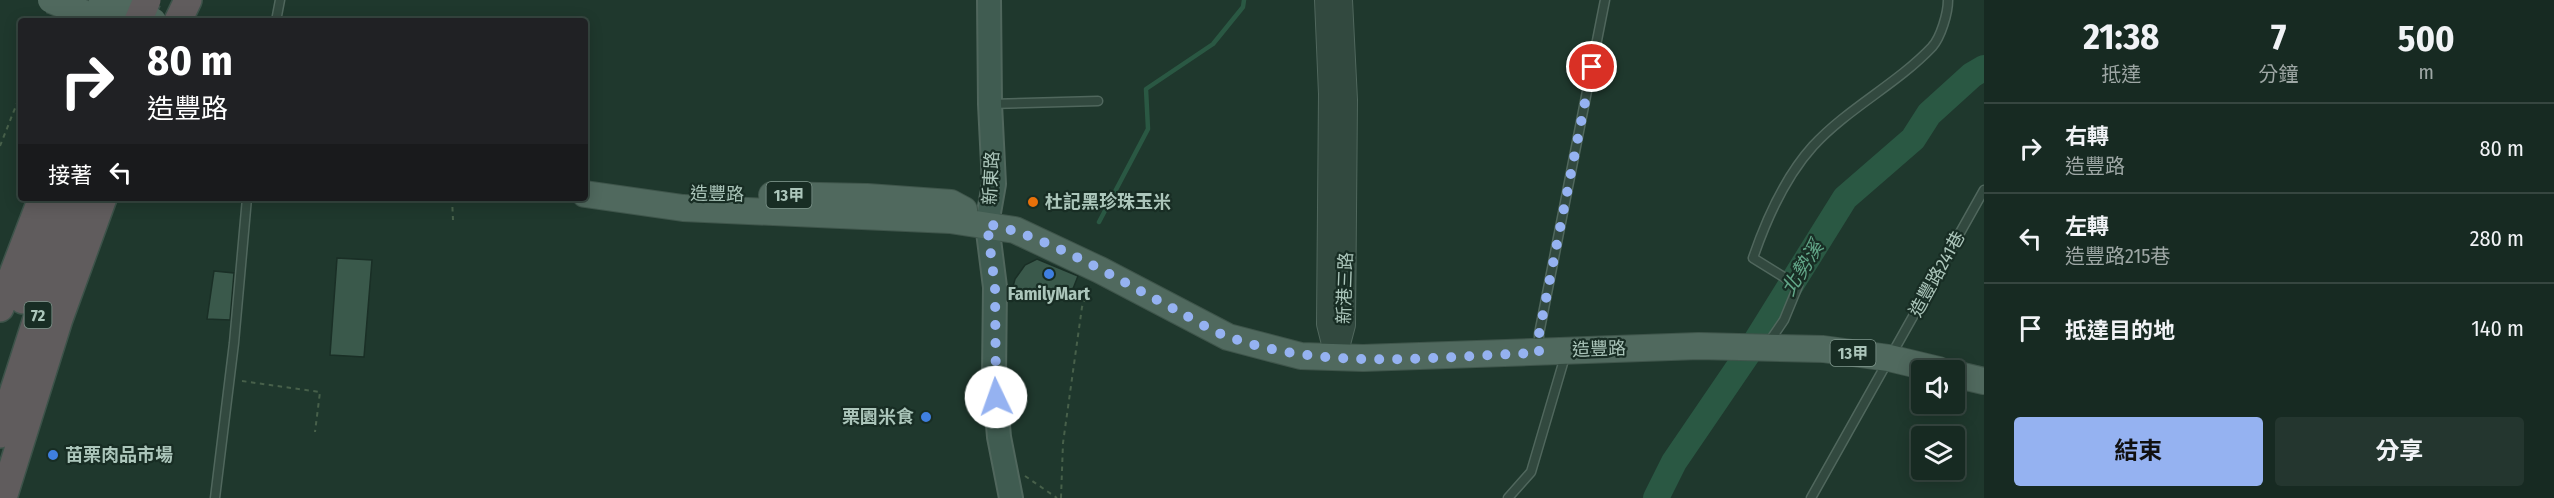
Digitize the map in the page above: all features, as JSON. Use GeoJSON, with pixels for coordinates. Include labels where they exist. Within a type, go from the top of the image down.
{"type":"FeatureCollection","features":[{"type":"Feature","properties":{"kind":"highway"},"geometry":{"type":"LineString","coordinates":[[161,18],[169,0]]}},
{"type":"Feature","properties":{"kind":"highway"},"geometry":{"type":"LineString","coordinates":[[179,18],[188,0]]}},
{"type":"Feature","properties":{"kind":"highway"},"geometry":{"type":"LineString","coordinates":[[0,308],[41,201]]}},
{"type":"Feature","properties":{"kind":"highway","name":"72"},"geometry":{"type":"LineString","coordinates":[[0,374],[22,302],[61,201]]}},
{"type":"Feature","properties":{"kind":"highway","name":"72"},"geometry":{"type":"LineString","coordinates":[[0,434],[39,312],[82,201]]}},
{"type":"Feature","properties":{"kind":"highway"},"geometry":{"type":"LineString","coordinates":[[3,498],[59,319],[102,201]]}},
{"type":"Feature","properties":{"kind":"main road"},"geometry":{"type":"LineString","coordinates":[[51,0],[123,10],[145,18]]}},
{"type":"Feature","properties":{"kind":"main road","name":"新東路"},"geometry":{"type":"LineString","coordinates":[[989,0],[990,104],[994,184],[987,224],[995,287],[994,377],[999,437],[1011,498]]}},
{"type":"Feature","properties":{"kind":"main road","name":"造豐路"},"geometry":{"type":"LineString","coordinates":[[588,180],[684,193],[867,197],[951,202],[987,224]]}},
{"type":"Feature","properties":{"kind":"main road","name":"造豐路"},"geometry":{"type":"LineString","coordinates":[[588,194],[683,208],[950,220],[1015,230],[1100,270],[1228,337],[1300,356],[1336,359],[1699,346],[1765,349]]}},
{"type":"Feature","properties":{"kind":"main road","name":"13甲"},"geometry":{"type":"LineString","coordinates":[[1765,349],[1823,349],[1911,363]]}},
{"type":"Feature","properties":{"kind":"main road"},"geometry":{"type":"LineString","coordinates":[[1965,377],[1984,381]]}},
{"type":"Feature","properties":{"kind":"street","name":"新港三路"},"geometry":{"type":"LineString","coordinates":[[1325,0],[1329,94],[1327,324],[1336,359]]}},
{"type":"Feature","properties":{"kind":"street","name":"新港三路"},"geometry":{"type":"LineString","coordinates":[[1336,359],[1345,325],[1347,100],[1342,0]]}},
{"type":"Feature","properties":{"kind":"lane"},"geometry":{"type":"LineString","coordinates":[[277,18],[280,0]]}},
{"type":"Feature","properties":{"kind":"lane"},"geometry":{"type":"LineString","coordinates":[[1539,353],[1539,334],[1605,0]]}},
{"type":"Feature","properties":{"kind":"lane"},"geometry":{"type":"LineString","coordinates":[[1765,349],[1784,320],[1798,286],[1753,258],[1764,225],[1811,148],[1838,122],[1934,45],[1948,9],[1948,0]]}},
{"type":"Feature","properties":{"kind":"lane"},"geometry":{"type":"LineString","coordinates":[[990,104],[1098,101]]}},
{"type":"Feature","properties":{"kind":"lane","name":"造豐路241巷"},"geometry":{"type":"LineString","coordinates":[[1810,498],[1984,190]]}},
{"type":"Feature","properties":{"kind":"lane"},"geometry":{"type":"LineString","coordinates":[[215,498],[230,379],[247,201]]}},
{"type":"Feature","properties":{"kind":"lane"},"geometry":{"type":"LineString","coordinates":[[1508,498],[1531,472],[1567,350]]}},
{"type":"Feature","properties":{"kind":"path"},"geometry":{"type":"LineString","coordinates":[[0,146],[18,101]]}},
{"type":"Feature","properties":{"kind":"path"},"geometry":{"type":"LineString","coordinates":[[452,201],[453,220]]}},
{"type":"Feature","properties":{"kind":"path"},"geometry":{"type":"LineString","coordinates":[[1059,498],[1063,443],[1082,307],[1100,270]]}},
{"type":"Feature","properties":{"kind":"path"},"geometry":{"type":"LineString","coordinates":[[230,379],[320,392],[315,432]]}},
{"type":"Feature","properties":{"kind":"path"},"geometry":{"type":"LineString","coordinates":[[1004,466],[1038,483],[1059,498]]}},
{"type":"Feature","properties":{"kind":"building"},"geometry":{"type":"Polygon","coordinates":[[[337,258],[372,260],[364,357],[330,355],[337,258]]]}},
{"type":"Feature","properties":{"kind":"building","name":"FamilyMart"},"geometry":{"type":"Polygon","coordinates":[[[1037,259],[1078,276],[1069,299],[1010,298],[1015,279],[1025,265],[1037,259]]]}},
{"type":"Feature","properties":{"kind":"building"},"geometry":{"type":"Polygon","coordinates":[[[214,271],[234,273],[230,320],[207,319],[214,271]]]}},
{"type":"Feature","properties":{"kind":"waterway"},"geometry":{"type":"LineString","coordinates":[[1099,222],[1148,129],[1146,89],[1213,44],[1243,7],[1244,0]]}},
{"type":"Feature","properties":{"kind":"waterway","name":"北勢溪"},"geometry":{"type":"LineString","coordinates":[[1656,498],[1674,462],[1751,349],[1845,198],[1913,139],[1929,114],[1972,75],[1984,68]]}},
{"type":"Feature","properties":{"kind":"place","name":"杜記黑珍珠玉米"},"geometry":{"type":"Point","coordinates":[1033,202]}},
{"type":"Feature","properties":{"kind":"place","name":"FamilyMart"},"geometry":{"type":"Point","coordinates":[1049,274]}},
{"type":"Feature","properties":{"kind":"place","name":"栗園米食"},"geometry":{"type":"Point","coordinates":[926,417]}},
{"type":"Feature","properties":{"kind":"place","name":"苗栗肉品市場"},"geometry":{"type":"Point","coordinates":[53,455]}},
{"type":"Feature","properties":{"kind":"route"},"geometry":{"type":"LineString","coordinates":[[996,397],[994,377],[995,287],[987,224],[1015,230],[1100,270],[1228,337],[1300,356],[1336,359],[1539,353],[1539,334],[1592,67]]}}]}
